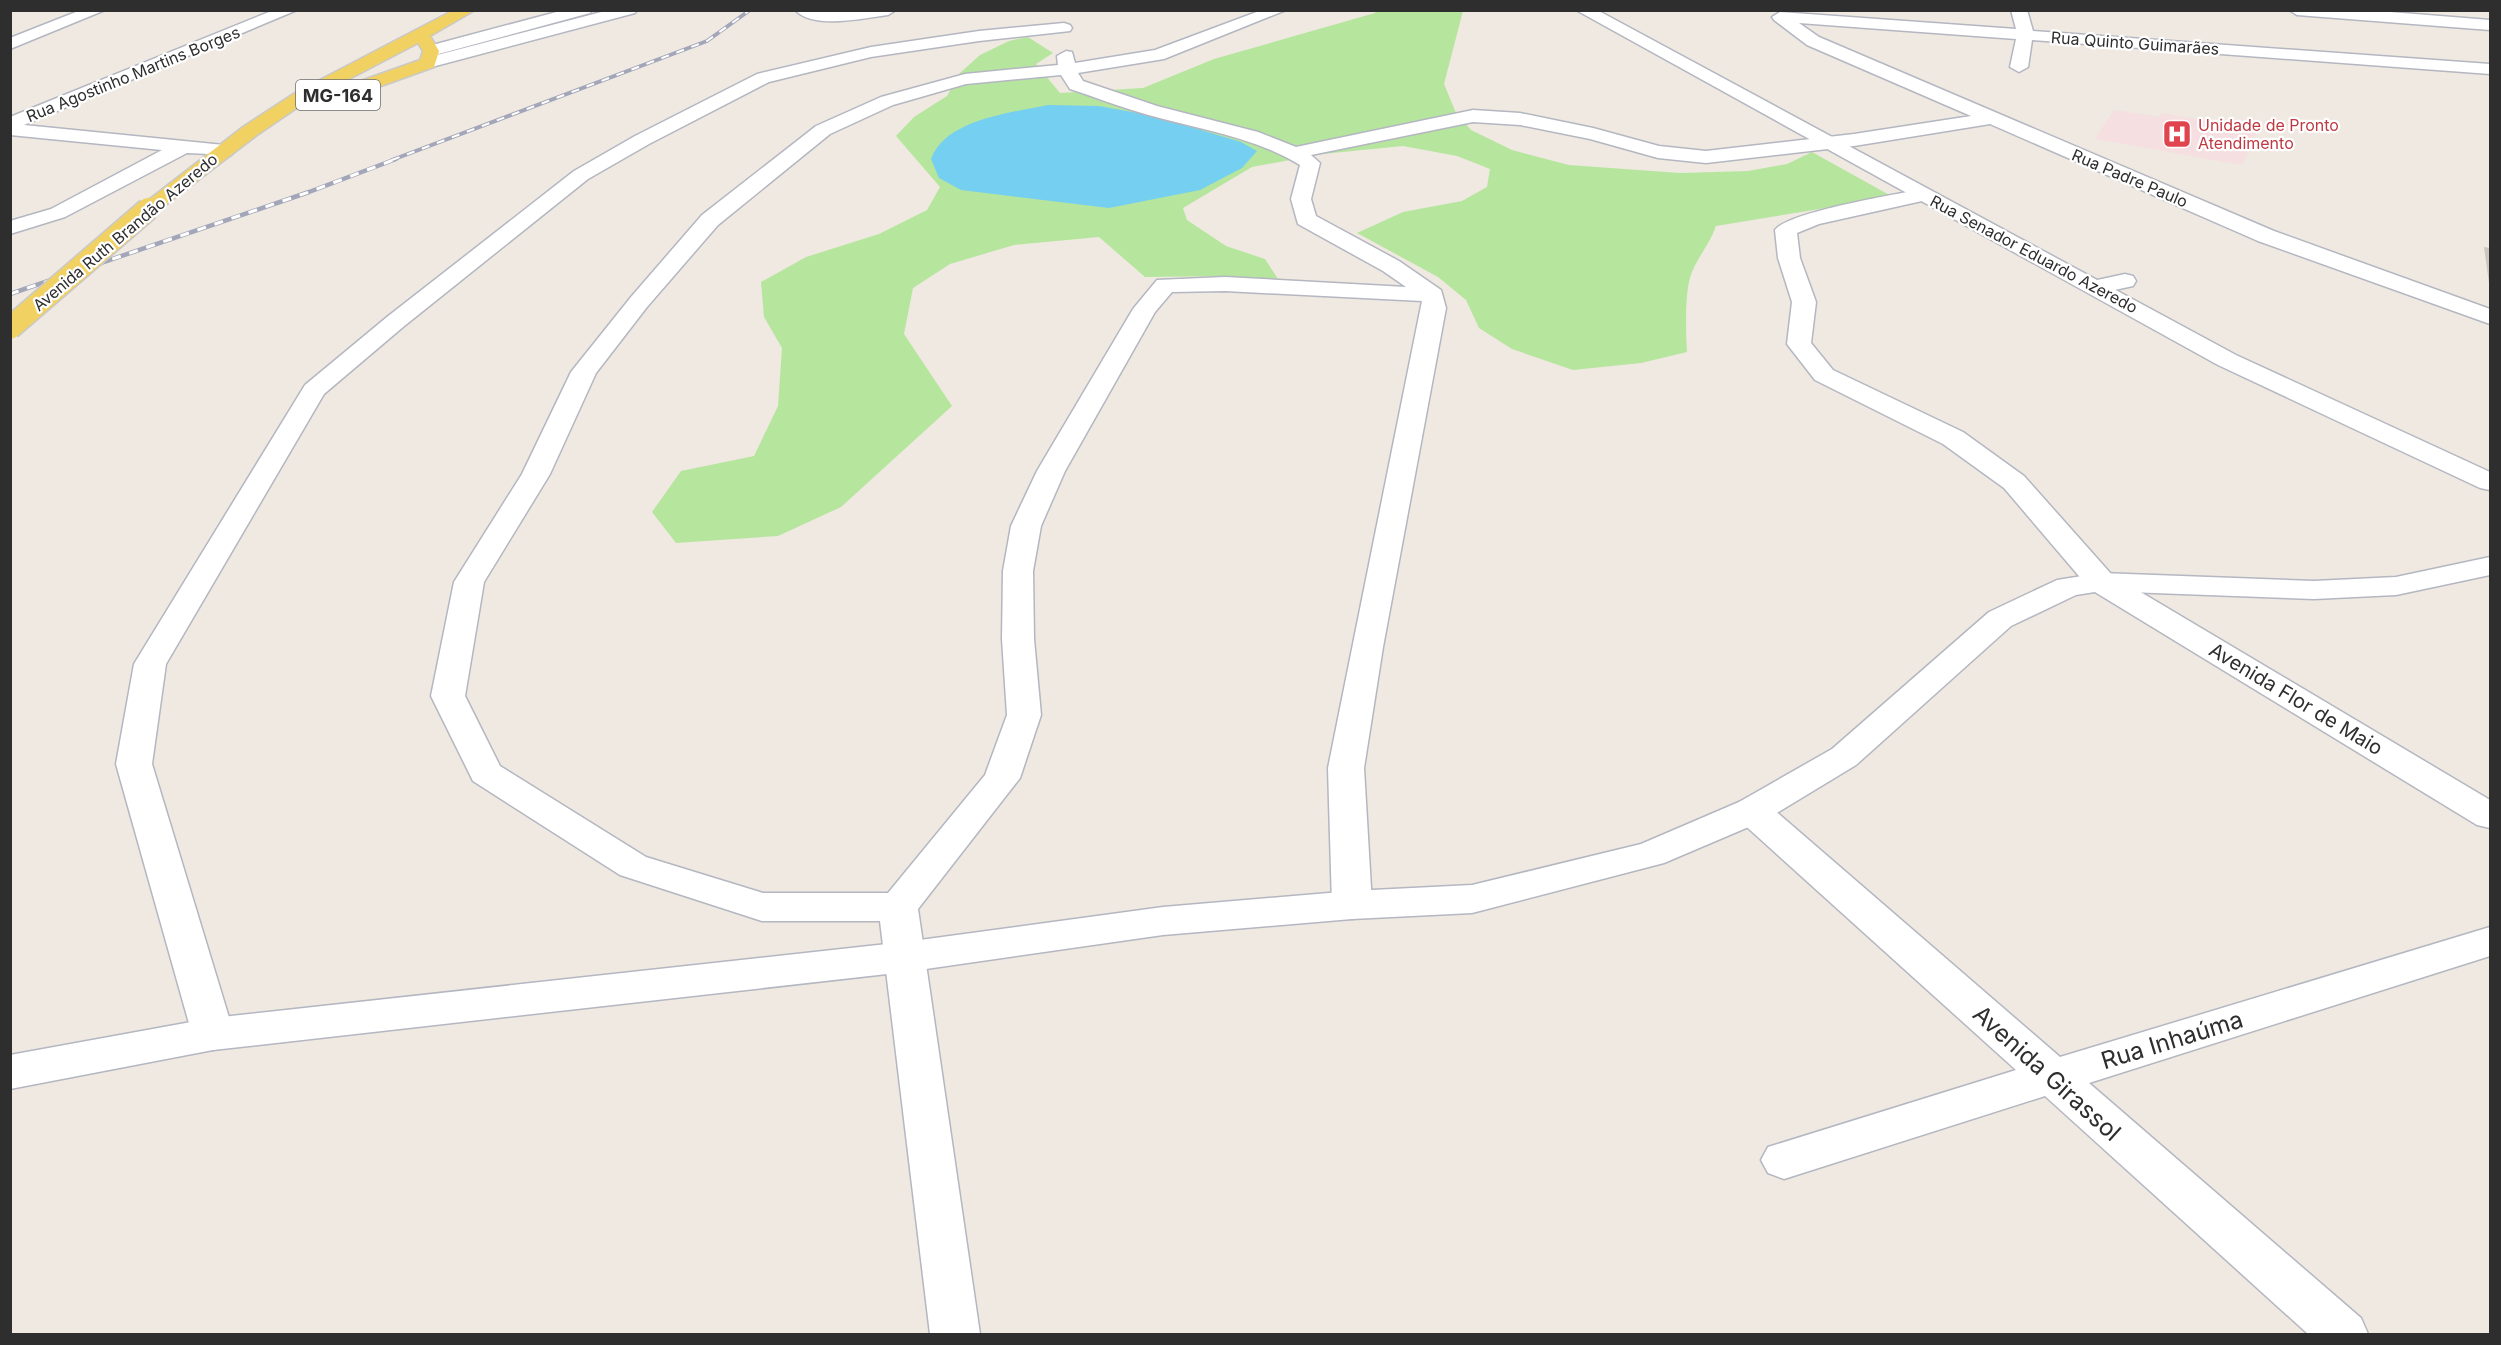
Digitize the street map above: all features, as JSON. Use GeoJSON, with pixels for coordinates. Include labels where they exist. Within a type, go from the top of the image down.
{"type":"FeatureCollection","features":[{"type":"Feature","properties":{"kind":"main road","name":"MG-164"},"geometry":{"type":"LineString","coordinates":[[250,131],[325,99],[393,75],[427,50],[467,10]]}},
{"type":"Feature","properties":{"kind":"main road","name":"MG-164"},"geometry":{"type":"LineString","coordinates":[[359,65],[427,50]]}},
{"type":"Feature","properties":{"kind":"main road"},"geometry":{"type":"LineString","coordinates":[[359,65],[375,73],[393,75]]}},
{"type":"Feature","properties":{"kind":"main road","name":"Avenida Ruth Brandão Azeredo"},"geometry":{"type":"LineString","coordinates":[[10,328],[148,209],[250,131],[301,97],[359,65]]}},
{"type":"Feature","properties":{"kind":"street"},"geometry":{"type":"LineString","coordinates":[[10,44],[97,10]]}},
{"type":"Feature","properties":{"kind":"street","name":"Rua Agostinho Martins Borges"},"geometry":{"type":"LineString","coordinates":[[10,124],[289,10]]}},
{"type":"Feature","properties":{"kind":"street"},"geometry":{"type":"LineString","coordinates":[[427,50],[584,10]]}},
{"type":"Feature","properties":{"kind":"street"},"geometry":{"type":"LineString","coordinates":[[427,50],[630,10]]}},
{"type":"Feature","properties":{"kind":"street"},"geometry":{"type":"LineString","coordinates":[[803,10],[812,15],[832,16],[888,10]]}},
{"type":"Feature","properties":{"kind":"street"},"geometry":{"type":"LineString","coordinates":[[898,907],[762,907],[633,866],[486,773],[448,696],[469,582],[536,474],[584,372],[639,302],[710,220],[823,130],[887,101],[965,79],[1067,69],[1158,55],[1278,10]]}},
{"type":"Feature","properties":{"kind":"street","name":"Rua Senador Eduardo Azeredo"},"geometry":{"type":"LineString","coordinates":[[1584,10],[2227,360],[2490,482]]}},
{"type":"Feature","properties":{"kind":"street","name":"Rua Senador Eduardo Azeredo"},"geometry":{"type":"LineString","coordinates":[[1616,10],[1854,140],[2165,302]]}},
{"type":"Feature","properties":{"kind":"street"},"geometry":{"type":"LineString","coordinates":[[2019,10],[2025,36],[2019,67]]}},
{"type":"Feature","properties":{"kind":"street"},"geometry":{"type":"LineString","coordinates":[[2282,10],[2296,18],[2490,25]]}},
{"type":"Feature","properties":{"kind":"street","name":"Rua Quinto Guimarães"},"geometry":{"type":"LineString","coordinates":[[1782,14],[2025,36],[2490,69]]}},
{"type":"Feature","properties":{"kind":"street","name":"Rua Padre Paulo"},"geometry":{"type":"LineString","coordinates":[[1782,14],[1813,41],[1990,118],[2266,236],[2490,317]]}},
{"type":"Feature","properties":{"kind":"street"},"geometry":{"type":"LineString","coordinates":[[213,1034],[134,764],[150,664],[314,390],[395,322],[581,175],[642,140],[763,78],[871,52],[979,36],[1068,19],[1067,69],[1076,85],[1150,110],[1251,136],[1294,153],[1310,163],[1301,199],[1305,219],[1391,266],[1433,294]]}},
{"type":"Feature","properties":{"kind":"street"},"geometry":{"type":"LineString","coordinates":[[2309,42],[2322,57]]}},
{"type":"Feature","properties":{"kind":"street"},"geometry":{"type":"LineString","coordinates":[[1294,153],[1419,125],[1473,116],[1520,119],[1593,134],[1658,152],[1706,156],[1854,140],[1990,118]]}},
{"type":"Feature","properties":{"kind":"street"},"geometry":{"type":"LineString","coordinates":[[10,129],[224,151]]}},
{"type":"Feature","properties":{"kind":"street"},"geometry":{"type":"LineString","coordinates":[[10,228],[58,213],[182,148]]}},
{"type":"Feature","properties":{"kind":"street","name":"Avenida Flor de Maio"},"geometry":{"type":"LineString","coordinates":[[1924,195],[1813,219],[1786,230],[1789,258],[1804,302],[1799,344],[1824,375],[1953,438],[2014,482],[2100,582],[2490,816]]}},
{"type":"Feature","properties":{"kind":"street"},"geometry":{"type":"LineString","coordinates":[[2096,287],[2125,281]]}},
{"type":"Feature","properties":{"kind":"street"},"geometry":{"type":"LineString","coordinates":[[955,1335],[898,907],[1002,778],[1024,715],[1018,639],[1018,571],[1026,526],[1051,471],[1145,309],[1165,285],[1225,284],[1433,294]]}},
{"type":"Feature","properties":{"kind":"street"},"geometry":{"type":"LineString","coordinates":[[1352,905],[1346,768],[1367,647],[1434,308],[1433,294]]}},
{"type":"Feature","properties":{"kind":"street"},"geometry":{"type":"LineString","coordinates":[[10,1072],[213,1034],[905,957],[1163,921],[1352,905],[1472,899],[1651,854],[1752,811],[1844,757],[2000,619],[2068,587],[2100,582],[2314,590],[2396,586],[2490,566]]}},
{"type":"Feature","properties":{"kind":"street","name":"Avenida Girassol"},"geometry":{"type":"LineString","coordinates":[[1752,811],[2343,1335]]}},
{"type":"Feature","properties":{"kind":"street","name":"Rua Inhaúma"},"geometry":{"type":"LineString","coordinates":[[1784,1160],[2490,941]]}},
{"type":"Feature","properties":{"kind":"shaded area","name":"Unidade de Pronto Atendimento"},"geometry":{"type":"Polygon","coordinates":[[[2114,110],[2161,117],[2160,113],[2258,129],[2242,165],[2095,139],[2114,110]]]}},
{"type":"Feature","properties":{"kind":"green space"},"geometry":{"type":"Polygon","coordinates":[[[1376,11],[1463,11],[1444,84],[1456,113],[1471,130],[1512,150],[1569,165],[1680,173],[1748,171],[1787,164],[1812,152],[1893,197],[1716,226],[1689,280],[1686,312],[1687,352],[1641,363],[1573,370],[1512,349],[1479,328],[1466,300],[1438,277],[1357,233],[1403,212],[1462,201],[1487,187],[1490,169],[1457,156],[1403,146],[1322,154],[1252,167],[1183,208],[1187,220],[1226,246],[1265,259],[1278,279],[1228,276],[1145,277],[1099,237],[1014,245],[950,264],[913,288],[904,334],[952,406],[841,507],[778,536],[676,543],[652,512],[681,471],[754,456],[778,406],[782,348],[764,317],[761,282],[806,257],[879,234],[927,210],[940,187],[896,136],[914,117],[947,96],[960,73],[980,55],[1009,41],[1028,37],[1053,53],[1036,64],[1060,93],[1143,88],[1214,59],[1376,11]]]}},
{"type":"Feature","properties":{"kind":"water"},"geometry":{"type":"Polygon","coordinates":[[[1048,105],[1099,106],[1154,116],[1241,142],[1257,151],[1242,168],[1200,190],[1109,208],[961,190],[939,178],[931,159],[950,135],[981,120],[1048,105]]]}},
{"type":"Feature","properties":{"kind":"building"},"geometry":{"type":"Polygon","coordinates":[[[2484,247],[2490,248],[2490,283],[2489,283],[2484,247]]]}},
{"type":"Feature","properties":{"kind":"railway"},"geometry":{"type":"LineString","coordinates":[[392,160],[707,41],[750,10]]}},
{"type":"Feature","properties":{"kind":"railway"},"geometry":{"type":"LineString","coordinates":[[10,294],[309,192],[396,159]]}},
{"type":"Feature","properties":{"kind":"place","name":"Unidade de Pronto Atendimento"},"geometry":{"type":"Point","coordinates":[2177,134]}}]}
